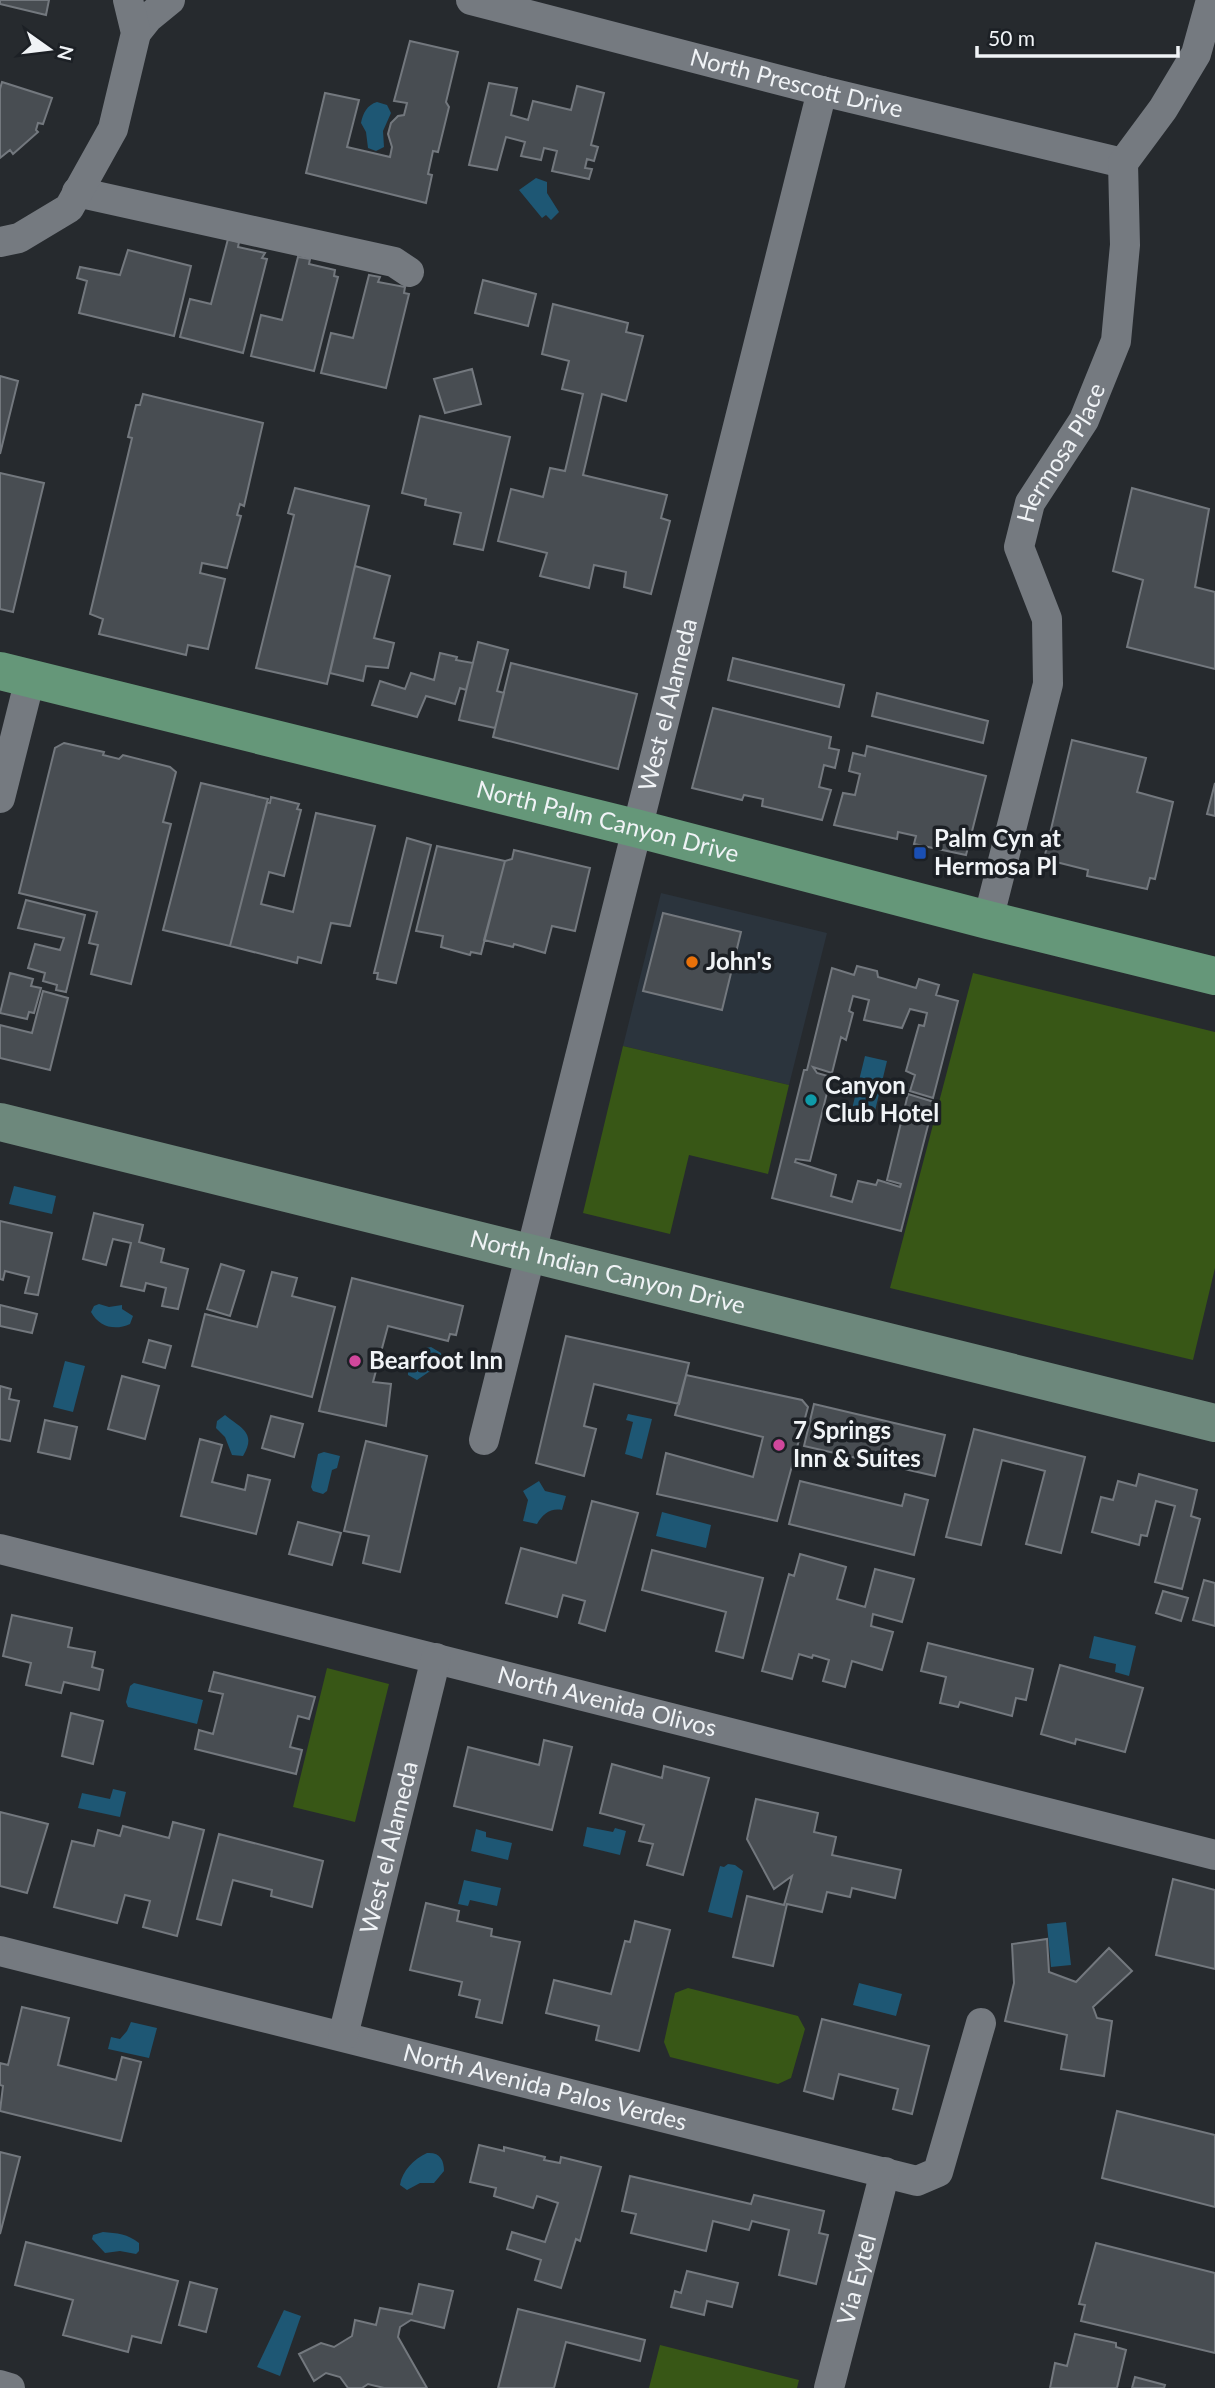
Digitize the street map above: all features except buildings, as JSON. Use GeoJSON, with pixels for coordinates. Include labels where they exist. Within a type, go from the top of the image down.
{"type":"FeatureCollection","features":[{"type":"Feature","properties":{"kind":"main road","name":"North Palm Canyon Drive"},"geometry":{"type":"LineString","coordinates":[[15,675],[639,829],[1215,976]]}},
{"type":"Feature","properties":{"kind":"main road","name":"North Indian Canyon Drive"},"geometry":{"type":"LineString","coordinates":[[0,1122],[1215,1423]]}},
{"type":"Feature","properties":{"kind":"street"},"geometry":{"type":"LineString","coordinates":[[0,242],[19,238],[69,208],[113,129],[136,33],[128,0]]}},
{"type":"Feature","properties":{"kind":"street"},"geometry":{"type":"LineString","coordinates":[[136,33],[170,0]]}},
{"type":"Feature","properties":{"kind":"street"},"geometry":{"type":"LineString","coordinates":[[1123,163],[1163,109],[1196,54],[1211,0]]}},
{"type":"Feature","properties":{"kind":"street","name":"North Prescott Drive"},"geometry":{"type":"LineString","coordinates":[[483,1],[822,91],[1123,163]]}},
{"type":"Feature","properties":{"kind":"street","name":"West el Alameda"},"geometry":{"type":"LineString","coordinates":[[484,1440],[822,91]]}},
{"type":"Feature","properties":{"kind":"street","name":"Hermosa Place"},"geometry":{"type":"LineString","coordinates":[[988,920],[1048,684],[1048,619],[1019,547],[1030,503],[1084,420],[1116,341],[1125,245],[1123,163]]}},
{"type":"Feature","properties":{"kind":"street"},"geometry":{"type":"LineString","coordinates":[[77,192],[394,262],[409,272]]}},
{"type":"Feature","properties":{"kind":"street"},"geometry":{"type":"LineString","coordinates":[[0,798],[15,675]]}},
{"type":"Feature","properties":{"kind":"street","name":"North Avenida Olivos"},"geometry":{"type":"LineString","coordinates":[[0,1549],[1215,1855]]}},
{"type":"Feature","properties":{"kind":"street","name":"West el Alameda"},"geometry":{"type":"LineString","coordinates":[[342,2036],[436,1658]]}},
{"type":"Feature","properties":{"kind":"street","name":"North Avenida Palos Verdes"},"geometry":{"type":"LineString","coordinates":[[0,1951],[917,2181],[938,2172],[981,2023]]}},
{"type":"Feature","properties":{"kind":"street","name":"Via Eytel"},"geometry":{"type":"LineString","coordinates":[[828,2388],[885,2172]]}},
{"type":"Feature","properties":{"kind":"street"},"geometry":{"type":"LineString","coordinates":[[0,2385],[10,2388]]}},
{"type":"Feature","properties":{"kind":"shaded area"},"geometry":{"type":"Polygon","coordinates":[[[661,893],[827,933],[789,1085],[623,1046],[661,893]]]}},
{"type":"Feature","properties":{"kind":"green space"},"geometry":{"type":"Polygon","coordinates":[[[973,973],[1215,1032],[1215,1268],[1193,1360],[890,1288],[973,973]]]}},
{"type":"Feature","properties":{"kind":"green space"},"geometry":{"type":"Polygon","coordinates":[[[623,1046],[789,1085],[768,1174],[689,1155],[670,1234],[583,1213],[623,1046]]]}},
{"type":"Feature","properties":{"kind":"green space"},"geometry":{"type":"Polygon","coordinates":[[[327,1668],[389,1684],[355,1822],[293,1807],[327,1668]]]}},
{"type":"Feature","properties":{"kind":"green space"},"geometry":{"type":"Polygon","coordinates":[[[688,1988],[798,2016],[805,2029],[791,2078],[778,2084],[670,2057],[664,2042],[675,1993],[688,1988]]]}},
{"type":"Feature","properties":{"kind":"green space"},"geometry":{"type":"Polygon","coordinates":[[[660,2345],[799,2380],[797,2388],[649,2388],[660,2345]]]}},
{"type":"Feature","properties":{"kind":"water"},"geometry":{"type":"Polygon","coordinates":[[[377,102],[387,105],[391,113],[383,131],[384,147],[376,151],[368,148],[366,132],[361,123],[366,110],[377,102]]]}},
{"type":"Feature","properties":{"kind":"water"},"geometry":{"type":"Polygon","coordinates":[[[536,178],[547,182],[547,193],[559,212],[551,220],[546,215],[542,218],[519,190],[536,178]]]}},
{"type":"Feature","properties":{"kind":"water"},"geometry":{"type":"Polygon","coordinates":[[[865,1056],[887,1061],[874,1115],[852,1109],[865,1056]]]}},
{"type":"Feature","properties":{"kind":"water"},"geometry":{"type":"Polygon","coordinates":[[[14,1186],[56,1196],[52,1214],[9,1204],[14,1186]]]}},
{"type":"Feature","properties":{"kind":"water"},"geometry":{"type":"Polygon","coordinates":[[[99,1304],[109,1307],[122,1305],[122,1309],[133,1316],[130,1324],[108,1326],[98,1321],[91,1312],[94,1306],[99,1304]]]}},
{"type":"Feature","properties":{"kind":"water"},"geometry":{"type":"Polygon","coordinates":[[[431,1347],[441,1353],[442,1363],[417,1380],[408,1375],[408,1367],[426,1348],[431,1347]]]}},
{"type":"Feature","properties":{"kind":"water"},"geometry":{"type":"Polygon","coordinates":[[[65,1361],[85,1366],[73,1412],[53,1407],[65,1361]]]}},
{"type":"Feature","properties":{"kind":"water"},"geometry":{"type":"Polygon","coordinates":[[[628,1414],[652,1419],[642,1459],[625,1454],[633,1422],[626,1420],[628,1414]]]}},
{"type":"Feature","properties":{"kind":"water"},"geometry":{"type":"Polygon","coordinates":[[[225,1415],[248,1436],[243,1456],[232,1455],[225,1437],[216,1428],[217,1421],[225,1415]]]}},
{"type":"Feature","properties":{"kind":"water"},"geometry":{"type":"Polygon","coordinates":[[[324,1452],[340,1456],[337,1468],[332,1470],[327,1491],[323,1494],[313,1491],[311,1487],[318,1454],[324,1452]]]}},
{"type":"Feature","properties":{"kind":"water"},"geometry":{"type":"Polygon","coordinates":[[[539,1481],[545,1491],[566,1496],[562,1510],[547,1512],[537,1524],[523,1521],[528,1500],[523,1491],[539,1481]]]}},
{"type":"Feature","properties":{"kind":"water"},"geometry":{"type":"Polygon","coordinates":[[[662,1512],[711,1525],[706,1548],[656,1536],[662,1512]]]}},
{"type":"Feature","properties":{"kind":"water"},"geometry":{"type":"Polygon","coordinates":[[[1094,1636],[1136,1646],[1129,1676],[1115,1672],[1116,1664],[1089,1658],[1094,1636]]]}},
{"type":"Feature","properties":{"kind":"water"},"geometry":{"type":"Polygon","coordinates":[[[134,1683],[203,1700],[197,1724],[128,1707],[126,1702],[130,1686],[134,1683]]]}},
{"type":"Feature","properties":{"kind":"water"},"geometry":{"type":"Polygon","coordinates":[[[113,1789],[126,1792],[120,1817],[78,1808],[82,1793],[110,1799],[113,1789]]]}},
{"type":"Feature","properties":{"kind":"water"},"geometry":{"type":"Polygon","coordinates":[[[587,1827],[613,1832],[615,1828],[626,1831],[620,1855],[583,1846],[587,1827]]]}},
{"type":"Feature","properties":{"kind":"water"},"geometry":{"type":"Polygon","coordinates":[[[476,1829],[486,1832],[486,1837],[512,1843],[508,1860],[471,1851],[476,1829]]]}},
{"type":"Feature","properties":{"kind":"water"},"geometry":{"type":"Polygon","coordinates":[[[728,1864],[743,1871],[732,1918],[708,1912],[720,1866],[728,1864]]]}},
{"type":"Feature","properties":{"kind":"water"},"geometry":{"type":"Polygon","coordinates":[[[464,1880],[501,1888],[497,1906],[470,1900],[468,1906],[458,1904],[464,1880]]]}},
{"type":"Feature","properties":{"kind":"water"},"geometry":{"type":"Polygon","coordinates":[[[1066,1922],[1071,1965],[1051,1967],[1047,1924],[1066,1922]]]}},
{"type":"Feature","properties":{"kind":"water"},"geometry":{"type":"Polygon","coordinates":[[[859,1983],[902,1994],[896,2016],[853,2005],[859,1983]]]}},
{"type":"Feature","properties":{"kind":"water"},"geometry":{"type":"Polygon","coordinates":[[[131,2022],[157,2028],[149,2058],[108,2049],[111,2037],[120,2039],[131,2022]]]}},
{"type":"Feature","properties":{"kind":"water"},"geometry":{"type":"Polygon","coordinates":[[[427,2153],[440,2158],[444,2171],[434,2183],[420,2183],[407,2190],[400,2185],[403,2175],[413,2162],[427,2153]]]}},
{"type":"Feature","properties":{"kind":"water"},"geometry":{"type":"Polygon","coordinates":[[[103,2232],[131,2238],[139,2243],[139,2251],[136,2254],[120,2251],[105,2253],[92,2239],[93,2235],[103,2232]]]}},
{"type":"Feature","properties":{"kind":"water"},"geometry":{"type":"Polygon","coordinates":[[[284,2310],[301,2316],[280,2376],[257,2367],[284,2310]]]}},
{"type":"Feature","properties":{"kind":"place","name":"Palm Cyn at Hermosa Pl"},"geometry":{"type":"Point","coordinates":[920,853]}},
{"type":"Feature","properties":{"kind":"place","name":"John's"},"geometry":{"type":"Point","coordinates":[692,962]}},
{"type":"Feature","properties":{"kind":"place","name":"Canyon Club Hotel"},"geometry":{"type":"Point","coordinates":[811,1100]}},
{"type":"Feature","properties":{"kind":"place","name":"Bearfoot Inn"},"geometry":{"type":"Point","coordinates":[355,1361]}},
{"type":"Feature","properties":{"kind":"place","name":"7 Springs Inn & Suites"},"geometry":{"type":"Point","coordinates":[779,1445]}}]}
